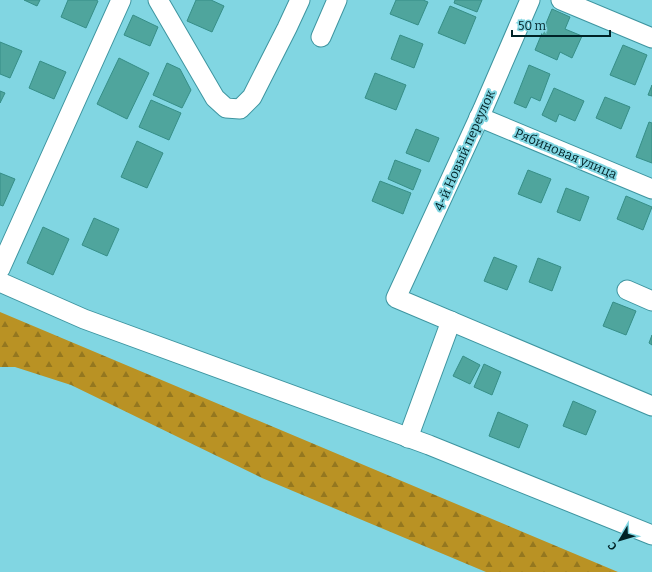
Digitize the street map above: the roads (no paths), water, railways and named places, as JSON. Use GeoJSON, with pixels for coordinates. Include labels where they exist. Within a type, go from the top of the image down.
{"type":"FeatureCollection","features":[{"type":"Feature","properties":{"kind":"street"},"geometry":{"type":"LineString","coordinates":[[0,269],[122,0]]}},
{"type":"Feature","properties":{"kind":"street"},"geometry":{"type":"LineString","coordinates":[[158,0],[215,98],[226,108],[240,109],[252,97],[300,0]]}},
{"type":"Feature","properties":{"kind":"street"},"geometry":{"type":"LineString","coordinates":[[321,37],[337,0]]}},
{"type":"Feature","properties":{"kind":"street","name":"4-й Новый переулок"},"geometry":{"type":"LineString","coordinates":[[451,321],[396,298],[480,117],[530,0]]}},
{"type":"Feature","properties":{"kind":"street"},"geometry":{"type":"LineString","coordinates":[[561,0],[652,38]]}},
{"type":"Feature","properties":{"kind":"street","name":"Рябиновая улица"},"geometry":{"type":"LineString","coordinates":[[480,117],[652,189]]}},
{"type":"Feature","properties":{"kind":"street"},"geometry":{"type":"LineString","coordinates":[[0,282],[84,319],[408,438],[652,535]]}},
{"type":"Feature","properties":{"kind":"street"},"geometry":{"type":"LineString","coordinates":[[627,290],[652,301]]}},
{"type":"Feature","properties":{"kind":"street"},"geometry":{"type":"LineString","coordinates":[[408,438],[451,321],[652,406]]}}]}
